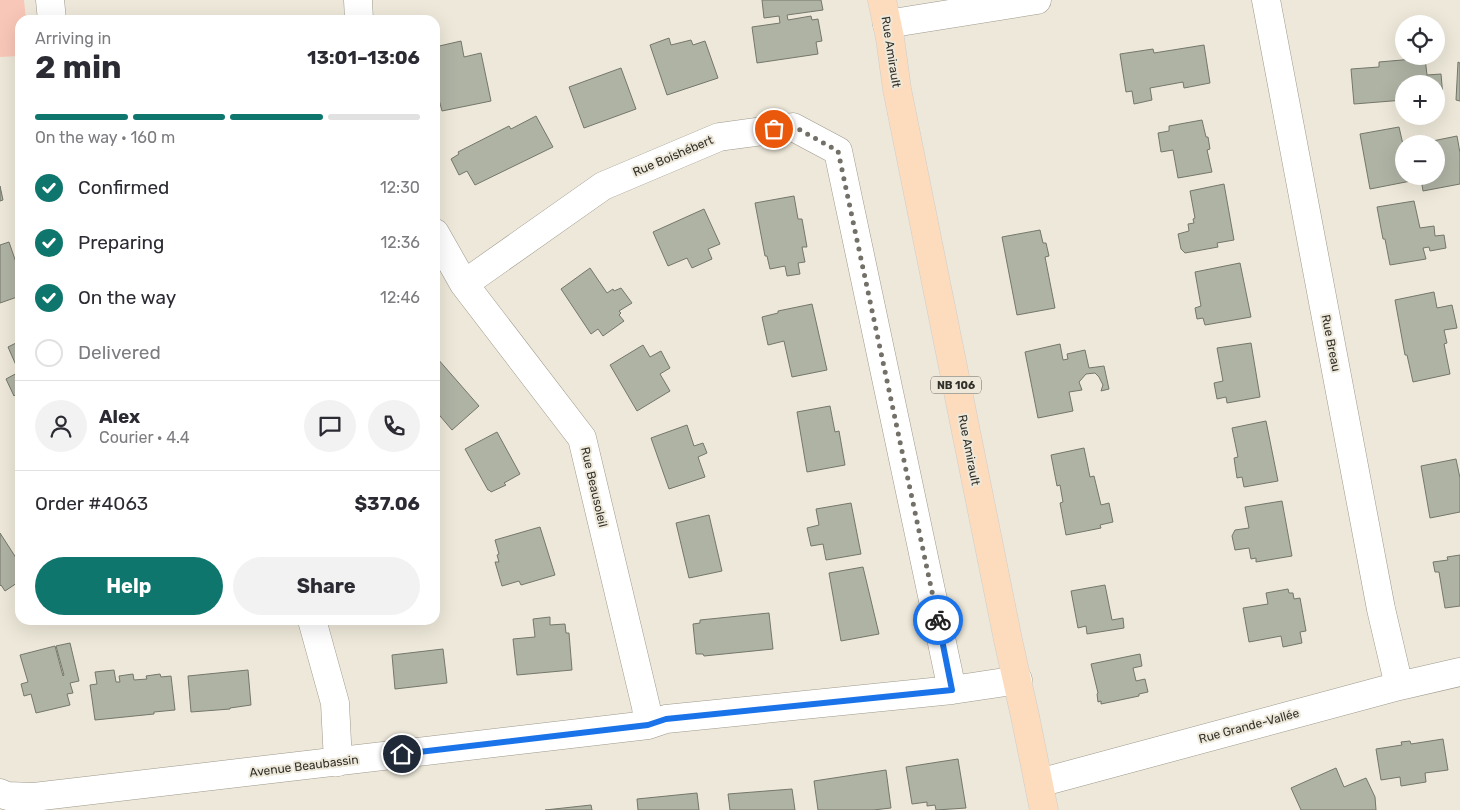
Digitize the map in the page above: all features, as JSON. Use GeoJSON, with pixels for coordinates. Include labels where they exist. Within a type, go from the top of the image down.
{"type":"FeatureCollection","features":[{"type":"Feature","properties":{"kind":"main road","name":"Rue Amirault"},"geometry":{"type":"LineString","coordinates":[[884,12],[890,38],[897,90],[1044,810]]}},
{"type":"Feature","properties":{"kind":"street"},"geometry":{"type":"LineString","coordinates":[[50,0],[52,15]]}},
{"type":"Feature","properties":{"kind":"street"},"geometry":{"type":"LineString","coordinates":[[358,0],[359,15]]}},
{"type":"Feature","properties":{"kind":"street"},"geometry":{"type":"LineString","coordinates":[[884,12],[1037,0]]}},
{"type":"Feature","properties":{"kind":"street","name":"Rue Breau"},"geometry":{"type":"LineString","coordinates":[[1266,0],[1381,609],[1398,686]]}},
{"type":"Feature","properties":{"kind":"street","name":"Rue Boishébert"},"geometry":{"type":"LineString","coordinates":[[464,284],[603,186],[719,137],[793,126],[838,151],[952,690]]}},
{"type":"Feature","properties":{"kind":"street","name":"Rue Beausoleil"},"geometry":{"type":"LineString","coordinates":[[440,242],[464,284],[582,438],[646,708],[648,725]]}},
{"type":"Feature","properties":{"kind":"street"},"geometry":{"type":"LineString","coordinates":[[313,625],[335,703],[338,762]]}},
{"type":"Feature","properties":{"kind":"street","name":"Rue Grande-Vallée"},"geometry":{"type":"LineString","coordinates":[[1039,783],[1398,686],[1460,672]]}},
{"type":"Feature","properties":{"kind":"street","name":"Avenue Beaubassin"},"geometry":{"type":"LineString","coordinates":[[3,794],[34,796],[338,762],[648,725],[666,719],[952,690],[1018,680]]}},
{"type":"Feature","properties":{"kind":"shaded area"},"geometry":{"type":"Polygon","coordinates":[[[0,0],[24,0],[26,15],[15,15],[15,56],[0,57],[0,0]]]}},
{"type":"Feature","properties":{"kind":"building"},"geometry":{"type":"Polygon","coordinates":[[[762,0],[821,0],[823,10],[787,15],[788,20],[811,16],[812,20],[818,19],[822,41],[816,42],[818,54],[757,63],[752,27],[780,23],[779,16],[764,18],[762,0]]]}},
{"type":"Feature","properties":{"kind":"building"},"geometry":{"type":"Polygon","coordinates":[[[669,38],[671,45],[691,40],[693,45],[705,41],[718,78],[667,95],[650,45],[669,38]]]}},
{"type":"Feature","properties":{"kind":"building"},"geometry":{"type":"Polygon","coordinates":[[[461,41],[464,57],[481,53],[491,101],[442,111],[440,103],[440,46],[461,41]]]}},
{"type":"Feature","properties":{"kind":"building"},"geometry":{"type":"Polygon","coordinates":[[[1204,45],[1210,83],[1184,88],[1183,82],[1150,88],[1152,100],[1134,104],[1132,91],[1126,92],[1120,54],[1153,49],[1154,53],[1204,45]]]}},
{"type":"Feature","properties":{"kind":"building"},"geometry":{"type":"Polygon","coordinates":[[[1395,61],[1395,65],[1426,65],[1427,75],[1395,75],[1395,101],[1354,104],[1351,69],[1379,67],[1379,62],[1395,61]]]}},
{"type":"Feature","properties":{"kind":"building"},"geometry":{"type":"Polygon","coordinates":[[[1458,62],[1460,63],[1460,101],[1456,100],[1458,62]]]}},
{"type":"Feature","properties":{"kind":"building"},"geometry":{"type":"Polygon","coordinates":[[[621,68],[636,109],[584,128],[569,87],[621,68]]]}},
{"type":"Feature","properties":{"kind":"building"},"geometry":{"type":"Polygon","coordinates":[[[536,116],[553,147],[475,185],[467,171],[459,175],[451,159],[459,154],[458,152],[509,126],[511,129],[536,116]]]}},
{"type":"Feature","properties":{"kind":"building"},"geometry":{"type":"Polygon","coordinates":[[[1202,120],[1206,137],[1208,137],[1210,149],[1207,150],[1212,172],[1178,178],[1173,150],[1161,152],[1158,133],[1169,131],[1169,126],[1202,120]]]}},
{"type":"Feature","properties":{"kind":"building"},"geometry":{"type":"Polygon","coordinates":[[[1399,127],[1401,135],[1395,135],[1395,184],[1370,189],[1360,134],[1399,127]]]}},
{"type":"Feature","properties":{"kind":"building"},"geometry":{"type":"Polygon","coordinates":[[[1457,136],[1460,153],[1460,184],[1423,191],[1422,185],[1445,185],[1445,138],[1457,136]]]}},
{"type":"Feature","properties":{"kind":"building"},"geometry":{"type":"Polygon","coordinates":[[[1224,184],[1234,240],[1217,243],[1218,247],[1185,253],[1181,249],[1178,234],[1189,231],[1188,224],[1194,223],[1193,219],[1195,218],[1190,191],[1224,184]]]}},
{"type":"Feature","properties":{"kind":"building"},"geometry":{"type":"Polygon","coordinates":[[[0,186],[3,200],[0,201],[0,186]]]}},
{"type":"Feature","properties":{"kind":"building"},"geometry":{"type":"Polygon","coordinates":[[[794,196],[798,219],[802,219],[807,247],[802,247],[805,262],[798,263],[800,274],[787,276],[785,266],[770,269],[767,256],[765,256],[755,203],[794,196]]]}},
{"type":"Feature","properties":{"kind":"building"},"geometry":{"type":"Polygon","coordinates":[[[1414,201],[1420,228],[1434,226],[1435,236],[1444,235],[1446,248],[1430,251],[1429,247],[1423,248],[1426,259],[1390,265],[1377,207],[1414,201]]]}},
{"type":"Feature","properties":{"kind":"building"},"geometry":{"type":"Polygon","coordinates":[[[704,209],[720,244],[708,249],[712,259],[692,268],[687,258],[668,266],[653,232],[704,209]]]}},
{"type":"Feature","properties":{"kind":"building"},"geometry":{"type":"Polygon","coordinates":[[[1040,230],[1049,256],[1045,257],[1055,308],[1017,315],[1002,237],[1040,230]]]}},
{"type":"Feature","properties":{"kind":"building"},"geometry":{"type":"Polygon","coordinates":[[[9,242],[15,259],[15,298],[0,303],[0,245],[9,242]]]}},
{"type":"Feature","properties":{"kind":"building"},"geometry":{"type":"Polygon","coordinates":[[[1240,263],[1251,317],[1205,325],[1203,318],[1197,319],[1195,308],[1201,306],[1195,272],[1240,263]]]}},
{"type":"Feature","properties":{"kind":"building"},"geometry":{"type":"Polygon","coordinates":[[[590,268],[607,293],[613,289],[614,291],[621,288],[632,303],[619,311],[621,313],[619,315],[624,321],[603,336],[598,329],[591,334],[561,289],[590,268]]]}},
{"type":"Feature","properties":{"kind":"building"},"geometry":{"type":"Polygon","coordinates":[[[1434,292],[1437,308],[1452,305],[1457,328],[1444,330],[1447,343],[1444,344],[1450,374],[1413,382],[1407,355],[1405,355],[1395,300],[1434,292]]]}},
{"type":"Feature","properties":{"kind":"building"},"geometry":{"type":"Polygon","coordinates":[[[812,304],[827,370],[792,377],[784,341],[768,345],[762,317],[778,313],[778,311],[812,304]]]}},
{"type":"Feature","properties":{"kind":"building"},"geometry":{"type":"Polygon","coordinates":[[[1251,343],[1260,397],[1227,403],[1226,397],[1217,399],[1214,383],[1223,381],[1217,348],[1251,343]]]}},
{"type":"Feature","properties":{"kind":"building"},"geometry":{"type":"Polygon","coordinates":[[[15,344],[15,363],[8,347],[15,344]]]}},
{"type":"Feature","properties":{"kind":"building"},"geometry":{"type":"Polygon","coordinates":[[[1060,344],[1063,360],[1068,359],[1067,354],[1085,350],[1089,368],[1104,366],[1109,389],[1101,391],[1103,385],[1099,377],[1095,373],[1086,374],[1079,382],[1082,390],[1069,392],[1073,411],[1038,418],[1025,352],[1060,344]]]}},
{"type":"Feature","properties":{"kind":"building"},"geometry":{"type":"Polygon","coordinates":[[[643,345],[650,357],[661,351],[670,368],[660,374],[670,391],[637,411],[610,365],[643,345]]]}},
{"type":"Feature","properties":{"kind":"building"},"geometry":{"type":"Polygon","coordinates":[[[440,361],[479,406],[452,430],[440,416],[440,361]]]}},
{"type":"Feature","properties":{"kind":"building"},"geometry":{"type":"Polygon","coordinates":[[[15,374],[14,396],[6,379],[15,374]]]}},
{"type":"Feature","properties":{"kind":"building"},"geometry":{"type":"Polygon","coordinates":[[[830,406],[835,432],[839,431],[845,465],[807,472],[797,412],[830,406]]]}},
{"type":"Feature","properties":{"kind":"building"},"geometry":{"type":"Polygon","coordinates":[[[1266,421],[1278,481],[1244,487],[1242,477],[1237,478],[1234,458],[1238,457],[1232,428],[1266,421]]]}},
{"type":"Feature","properties":{"kind":"building"},"geometry":{"type":"Polygon","coordinates":[[[687,425],[694,446],[703,443],[707,453],[698,457],[705,477],[669,489],[651,438],[687,425]]]}},
{"type":"Feature","properties":{"kind":"building"},"geometry":{"type":"Polygon","coordinates":[[[497,432],[520,474],[504,483],[506,485],[491,492],[488,490],[465,449],[497,432]]]}},
{"type":"Feature","properties":{"kind":"building"},"geometry":{"type":"Polygon","coordinates":[[[1084,448],[1090,477],[1094,476],[1101,505],[1109,503],[1113,522],[1100,525],[1101,528],[1066,535],[1060,503],[1063,502],[1060,485],[1057,486],[1051,455],[1084,448]]]}},
{"type":"Feature","properties":{"kind":"building"},"geometry":{"type":"Polygon","coordinates":[[[1456,459],[1460,478],[1460,512],[1430,518],[1421,466],[1456,459]]]}},
{"type":"Feature","properties":{"kind":"building"},"geometry":{"type":"Polygon","coordinates":[[[1282,501],[1292,556],[1256,562],[1256,558],[1251,559],[1249,548],[1235,550],[1232,536],[1235,530],[1249,528],[1245,507],[1282,501]]]}},
{"type":"Feature","properties":{"kind":"building"},"geometry":{"type":"Polygon","coordinates":[[[851,503],[861,554],[826,560],[823,544],[811,546],[807,528],[819,525],[816,509],[851,503]]]}},
{"type":"Feature","properties":{"kind":"building"},"geometry":{"type":"Polygon","coordinates":[[[709,515],[722,571],[689,578],[676,523],[709,515]]]}},
{"type":"Feature","properties":{"kind":"building"},"geometry":{"type":"Polygon","coordinates":[[[540,527],[555,575],[521,585],[519,581],[502,586],[495,562],[499,562],[497,555],[499,554],[495,540],[540,527]]]}},
{"type":"Feature","properties":{"kind":"building"},"geometry":{"type":"Polygon","coordinates":[[[0,533],[15,556],[15,584],[5,591],[0,586],[0,533]]]}},
{"type":"Feature","properties":{"kind":"building"},"geometry":{"type":"Polygon","coordinates":[[[1460,555],[1460,606],[1445,608],[1439,572],[1435,572],[1433,562],[1448,560],[1447,557],[1460,555]]]}},
{"type":"Feature","properties":{"kind":"building"},"geometry":{"type":"Polygon","coordinates":[[[863,567],[879,634],[841,641],[829,573],[863,567]]]}},
{"type":"Feature","properties":{"kind":"building"},"geometry":{"type":"Polygon","coordinates":[[[1105,585],[1112,620],[1123,618],[1124,628],[1087,634],[1086,626],[1078,628],[1071,591],[1105,585]]]}},
{"type":"Feature","properties":{"kind":"building"},"geometry":{"type":"Polygon","coordinates":[[[1288,589],[1289,593],[1293,593],[1294,599],[1300,598],[1306,631],[1300,632],[1302,643],[1283,647],[1281,636],[1249,642],[1243,608],[1268,604],[1266,593],[1288,589]]]}},
{"type":"Feature","properties":{"kind":"building"},"geometry":{"type":"Polygon","coordinates":[[[769,613],[773,649],[704,656],[703,654],[696,654],[693,624],[700,623],[700,620],[769,613]]]}},
{"type":"Feature","properties":{"kind":"building"},"geometry":{"type":"Polygon","coordinates":[[[550,617],[550,625],[565,624],[566,633],[569,633],[572,670],[517,675],[513,639],[535,637],[533,619],[550,617]]]}},
{"type":"Feature","properties":{"kind":"building"},"geometry":{"type":"Polygon","coordinates":[[[70,643],[79,681],[70,683],[73,693],[67,694],[70,705],[36,713],[31,694],[24,696],[21,684],[28,682],[20,655],[55,646],[63,676],[56,646],[70,643]]]}},
{"type":"Feature","properties":{"kind":"building"},"geometry":{"type":"Polygon","coordinates":[[[443,649],[447,683],[395,689],[392,655],[443,649]]]}},
{"type":"Feature","properties":{"kind":"building"},"geometry":{"type":"Polygon","coordinates":[[[1140,654],[1142,666],[1133,668],[1136,681],[1145,679],[1148,692],[1139,694],[1139,696],[1101,704],[1101,701],[1098,702],[1098,693],[1091,664],[1140,654]]]}},
{"type":"Feature","properties":{"kind":"building"},"geometry":{"type":"Polygon","coordinates":[[[114,670],[116,682],[120,682],[119,676],[133,674],[134,680],[147,679],[146,676],[160,674],[161,677],[171,676],[175,710],[95,720],[90,685],[97,684],[95,672],[114,670]]]}},
{"type":"Feature","properties":{"kind":"building"},"geometry":{"type":"Polygon","coordinates":[[[248,670],[251,705],[230,709],[191,712],[188,676],[248,670]]]}},
{"type":"Feature","properties":{"kind":"building"},"geometry":{"type":"Polygon","coordinates":[[[1443,739],[1448,770],[1425,773],[1426,782],[1401,786],[1400,777],[1381,780],[1376,749],[1402,745],[1401,742],[1410,741],[1411,744],[1443,739]]]}},
{"type":"Feature","properties":{"kind":"building"},"geometry":{"type":"Polygon","coordinates":[[[958,759],[966,808],[936,810],[935,805],[927,806],[927,802],[912,804],[906,767],[958,759]]]}},
{"type":"Feature","properties":{"kind":"building"},"geometry":{"type":"Polygon","coordinates":[[[1336,768],[1344,787],[1366,778],[1375,797],[1376,810],[1301,810],[1291,788],[1336,768]]]}},
{"type":"Feature","properties":{"kind":"building"},"geometry":{"type":"Polygon","coordinates":[[[886,770],[891,808],[873,810],[818,810],[814,781],[886,770]]]}},
{"type":"Feature","properties":{"kind":"building"},"geometry":{"type":"Polygon","coordinates":[[[792,789],[795,810],[730,810],[728,794],[792,789]]]}},
{"type":"Feature","properties":{"kind":"building"},"geometry":{"type":"Polygon","coordinates":[[[697,793],[699,810],[638,810],[637,799],[697,793]]]}},
{"type":"Feature","properties":{"kind":"building"},"geometry":{"type":"Polygon","coordinates":[[[591,805],[592,810],[545,810],[591,805]]]}},
{"type":"Feature","properties":{"kind":"way so far"},"geometry":{"type":"LineString","coordinates":[[774,129],[793,126],[838,151],[938,620]]}},
{"type":"Feature","properties":{"kind":"route"},"geometry":{"type":"LineString","coordinates":[[402,754],[648,725],[666,719],[952,690],[938,620]]}}]}
